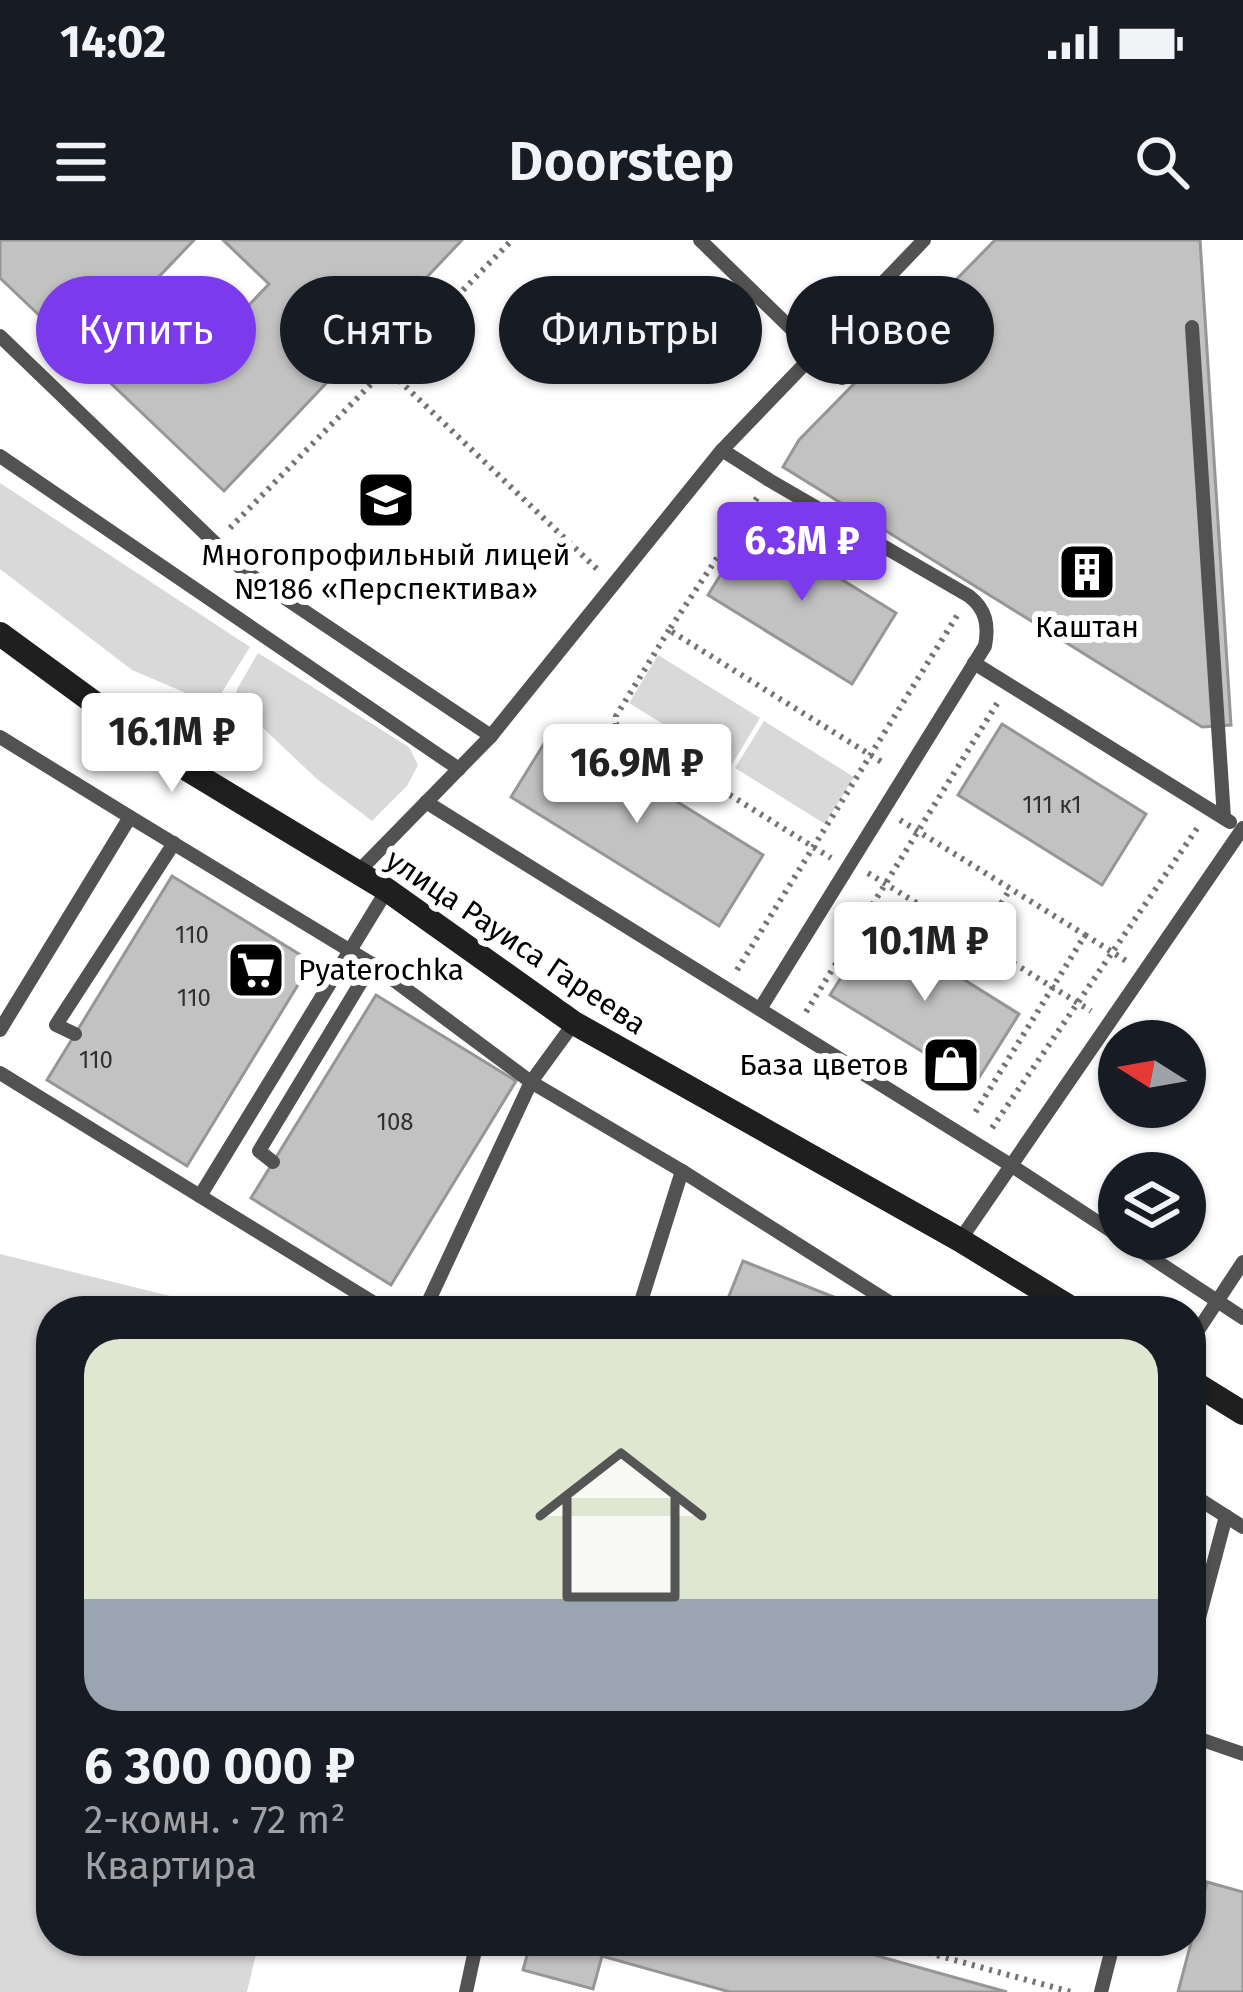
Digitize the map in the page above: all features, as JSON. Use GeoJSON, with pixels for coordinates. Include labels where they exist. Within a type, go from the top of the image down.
{"type":"FeatureCollection","features":[{"type":"Feature","properties":{"kind":"street","name":"улица Рауиса Гареева"},"geometry":{"type":"LineString","coordinates":[[0,634],[175,762],[387,890],[574,1023],[1051,1296]]}},
{"type":"Feature","properties":{"kind":"street"},"geometry":{"type":"LineString","coordinates":[[1206,1390],[1243,1413]]}},
{"type":"Feature","properties":{"kind":"lane"},"geometry":{"type":"LineString","coordinates":[[700,240],[786,325]]}},
{"type":"Feature","properties":{"kind":"lane"},"geometry":{"type":"LineString","coordinates":[[889,276],[924,240]]}},
{"type":"Feature","properties":{"kind":"lane"},"geometry":{"type":"LineString","coordinates":[[1192,327],[1217,814]]}},
{"type":"Feature","properties":{"kind":"lane"},"geometry":{"type":"LineString","coordinates":[[0,335],[242,570],[491,736]]}},
{"type":"Feature","properties":{"kind":"lane"},"geometry":{"type":"LineString","coordinates":[[357,873],[491,736],[722,449],[786,383]]}},
{"type":"Feature","properties":{"kind":"lane"},"geometry":{"type":"LineString","coordinates":[[722,449],[969,596],[981,608],[988,630],[985,646],[760,1009]]}},
{"type":"Feature","properties":{"kind":"lane"},"geometry":{"type":"LineString","coordinates":[[0,456],[459,769]]}},
{"type":"Feature","properties":{"kind":"lane"},"geometry":{"type":"LineString","coordinates":[[974,663],[1242,828],[1111,1020]]}},
{"type":"Feature","properties":{"kind":"lane"},"geometry":{"type":"LineString","coordinates":[[0,737],[372,964],[531,1082],[879,1296]]}},
{"type":"Feature","properties":{"kind":"lane"},"geometry":{"type":"LineString","coordinates":[[426,802],[1098,1223]]}},
{"type":"Feature","properties":{"kind":"lane"},"geometry":{"type":"LineString","coordinates":[[0,1030],[130,817]]}},
{"type":"Feature","properties":{"kind":"lane"},"geometry":{"type":"LineString","coordinates":[[75,1034],[56,1025],[174,843]]}},
{"type":"Feature","properties":{"kind":"lane"},"geometry":{"type":"LineString","coordinates":[[200,1196],[387,890]]}},
{"type":"Feature","properties":{"kind":"lane"},"geometry":{"type":"LineString","coordinates":[[273,1162],[259,1151],[372,964]]}},
{"type":"Feature","properties":{"kind":"lane"},"geometry":{"type":"LineString","coordinates":[[431,1296],[531,1082],[574,1023]]}},
{"type":"Feature","properties":{"kind":"lane"},"geometry":{"type":"LineString","coordinates":[[960,1240],[1098,1039]]}},
{"type":"Feature","properties":{"kind":"lane"},"geometry":{"type":"LineString","coordinates":[[0,1073],[363,1296]]}},
{"type":"Feature","properties":{"kind":"lane"},"geometry":{"type":"LineString","coordinates":[[643,1296],[682,1171]]}},
{"type":"Feature","properties":{"kind":"lane"},"geometry":{"type":"LineString","coordinates":[[1155,1260],[1243,1318]]}},
{"type":"Feature","properties":{"kind":"lane"},"geometry":{"type":"LineString","coordinates":[[1206,1318],[1243,1262]]}},
{"type":"Feature","properties":{"kind":"lane"},"geometry":{"type":"LineString","coordinates":[[1206,1503],[1243,1527]]}},
{"type":"Feature","properties":{"kind":"lane"},"geometry":{"type":"LineString","coordinates":[[1206,1591],[1226,1516]]}},
{"type":"Feature","properties":{"kind":"lane"},"geometry":{"type":"LineString","coordinates":[[1206,1741],[1243,1754]]}},
{"type":"Feature","properties":{"kind":"lane"},"geometry":{"type":"LineString","coordinates":[[466,1992],[474,1956]]}},
{"type":"Feature","properties":{"kind":"lane"},"geometry":{"type":"LineString","coordinates":[[1101,1992],[1110,1956]]}},
{"type":"Feature","properties":{"kind":"path"},"geometry":{"type":"LineString","coordinates":[[475,278],[512,240]]}},
{"type":"Feature","properties":{"kind":"path"},"geometry":{"type":"LineString","coordinates":[[214,544],[370,384]]}},
{"type":"Feature","properties":{"kind":"path"},"geometry":{"type":"LineString","coordinates":[[403,384],[600,572]]}},
{"type":"Feature","properties":{"kind":"path"},"geometry":{"type":"LineString","coordinates":[[769,480],[669,630],[616,716],[616,724],[1104,1020]]}},
{"type":"Feature","properties":{"kind":"path"},"geometry":{"type":"LineString","coordinates":[[726,988],[969,596]]}},
{"type":"Feature","properties":{"kind":"path"},"geometry":{"type":"LineString","coordinates":[[669,630],[904,776]]}},
{"type":"Feature","properties":{"kind":"path"},"geometry":{"type":"LineString","coordinates":[[794,1030],[1009,685]]}},
{"type":"Feature","properties":{"kind":"path"},"geometry":{"type":"LineString","coordinates":[[883,810],[1144,972]]}},
{"type":"Feature","properties":{"kind":"path"},"geometry":{"type":"LineString","coordinates":[[980,1146],[1112,952],[1217,814]]}},
{"type":"Feature","properties":{"kind":"path"},"geometry":{"type":"LineString","coordinates":[[978,942],[1010,889]]}},
{"type":"Feature","properties":{"kind":"path"},"geometry":{"type":"LineString","coordinates":[[962,1135],[1085,935]]}},
{"type":"Feature","properties":{"kind":"path"},"geometry":{"type":"LineString","coordinates":[[940,1956],[1071,1992]]}},
{"type":"Feature","properties":{"kind":"shaded area"},"geometry":{"type":"Polygon","coordinates":[[[0,483],[250,647],[214,705],[132,670],[0,569],[0,483]]]}},
{"type":"Feature","properties":{"kind":"shaded area"},"geometry":{"type":"Polygon","coordinates":[[[258,653],[409,747],[418,765],[407,786],[372,821],[317,779],[264,729],[233,709],[237,689],[258,653]]]}},
{"type":"Feature","properties":{"kind":"shaded area"},"geometry":{"type":"Polygon","coordinates":[[[658,655],[760,718],[731,766],[629,703],[658,655]]]}},
{"type":"Feature","properties":{"kind":"shaded area"},"geometry":{"type":"Polygon","coordinates":[[[764,721],[854,777],[825,824],[735,768],[764,721]]]}},
{"type":"Feature","properties":{"kind":"shaded area"},"geometry":{"type":"Polygon","coordinates":[[[0,1254],[170,1296],[36,1296],[36,1956],[255,1956],[247,1992],[0,1992],[0,1254]]]}},
{"type":"Feature","properties":{"kind":"building"},"geometry":{"type":"Polygon","coordinates":[[[0,240],[194,240],[160,276],[36,276],[36,312],[0,278],[0,240]]]}},
{"type":"Feature","properties":{"kind":"building"},"geometry":{"type":"Polygon","coordinates":[[[223,240],[462,240],[428,276],[280,276],[280,384],[325,384],[224,491],[111,384],[256,384],[256,298],[269,284],[223,240]]]}},
{"type":"Feature","properties":{"kind":"building","name":"Каштан"},"geometry":{"type":"Polygon","coordinates":[[[995,240],[1200,240],[1231,725],[1202,727],[783,467],[799,440],[854,384],[994,384],[994,276],[960,276],[995,240]]]}},
{"type":"Feature","properties":{"kind":"building"},"geometry":{"type":"Polygon","coordinates":[[[752,524],[896,613],[852,684],[708,595],[752,524]]]}},
{"type":"Feature","properties":{"kind":"building"},"geometry":{"type":"Polygon","coordinates":[[[1002,724],[1146,814],[1102,885],[958,795],[1002,724]]]}},
{"type":"Feature","properties":{"kind":"building"},"geometry":{"type":"Polygon","coordinates":[[[555,726],[763,855],[719,926],[511,797],[555,726]]]}},
{"type":"Feature","properties":{"kind":"building"},"geometry":{"type":"Polygon","coordinates":[[[172,876],[312,962],[187,1166],[47,1080],[172,876]]]}},
{"type":"Feature","properties":{"kind":"building"},"geometry":{"type":"Polygon","coordinates":[[[875,924],[1019,1014],[975,1084],[830,995],[875,924]]]}},
{"type":"Feature","properties":{"kind":"building"},"geometry":{"type":"Polygon","coordinates":[[[376,995],[516,1081],[391,1285],[251,1198],[376,995]]]}},
{"type":"Feature","properties":{"kind":"building"},"geometry":{"type":"Polygon","coordinates":[[[743,1261],[831,1296],[729,1296],[743,1261]]]}},
{"type":"Feature","properties":{"kind":"building"},"geometry":{"type":"Polygon","coordinates":[[[1207,1882],[1243,1892],[1243,1992],[1178,1992],[1187,1956],[1206,1956],[1207,1882]]]}},
{"type":"Feature","properties":{"kind":"building"},"geometry":{"type":"Polygon","coordinates":[[[527,1956],[602,1956],[593,1989],[523,1970],[527,1956]]]}},
{"type":"Feature","properties":{"kind":"building"},"geometry":{"type":"Polygon","coordinates":[[[602,1956],[878,1956],[1007,1992],[730,1992],[602,1956]]]}},
{"type":"Feature","properties":{"kind":"place","name":"Многопрофильный лицей №186 «Перспектива»"},"geometry":{"type":"Point","coordinates":[386,500]}},
{"type":"Feature","properties":{"kind":"place","name":"Каштан"},"geometry":{"type":"Point","coordinates":[1087,572]}},
{"type":"Feature","properties":{"kind":"place","name":"Pyaterochka"},"geometry":{"type":"Point","coordinates":[256,970]}},
{"type":"Feature","properties":{"kind":"place","name":"База цветов"},"geometry":{"type":"Point","coordinates":[951,1065]}}]}
